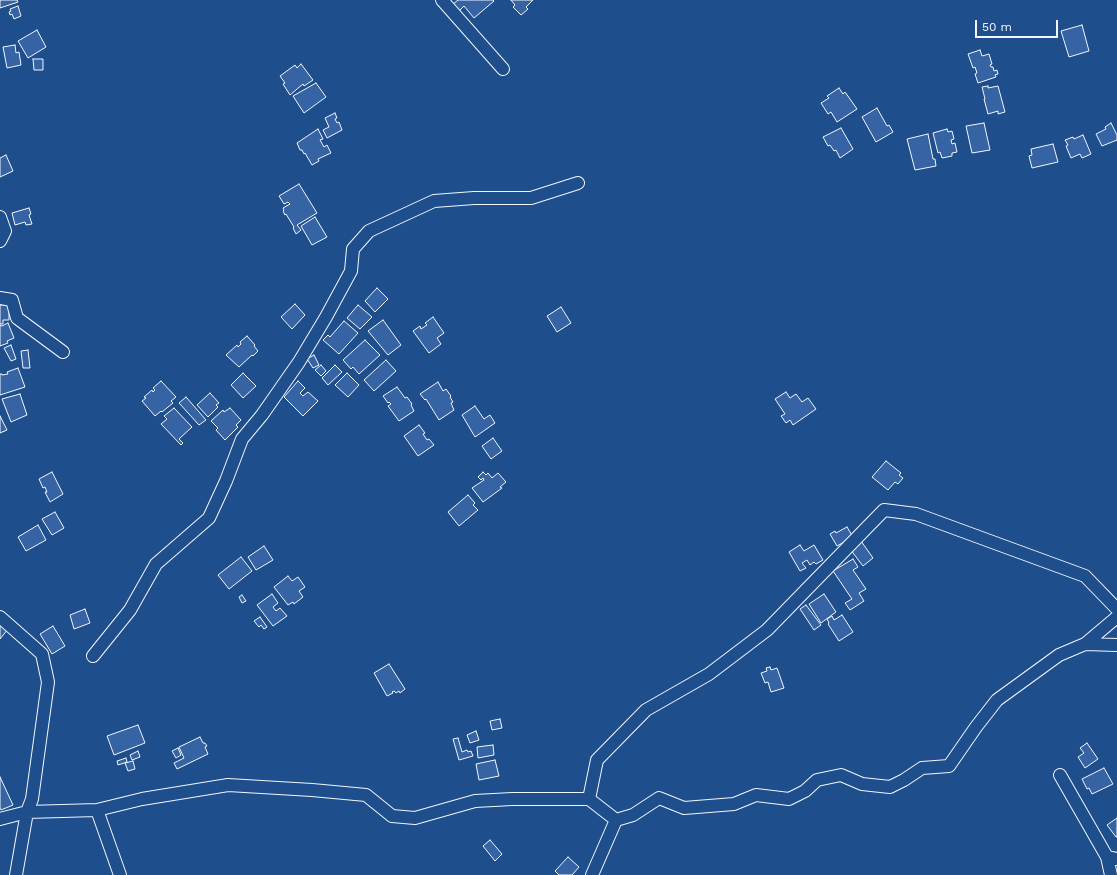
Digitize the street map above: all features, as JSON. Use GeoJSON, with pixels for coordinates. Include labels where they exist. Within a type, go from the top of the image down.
{"type":"FeatureCollection","features":[{"type":"Feature","properties":{"kind":"street"},"geometry":{"type":"LineString","coordinates":[[442,0],[503,68]]}},
{"type":"Feature","properties":{"kind":"street"},"geometry":{"type":"LineString","coordinates":[[93,656],[130,610],[156,564],[209,518],[242,439],[262,415],[299,362],[351,271],[353,249],[369,231],[434,201],[474,198],[531,198],[578,183]]}},
{"type":"Feature","properties":{"kind":"street"},"geometry":{"type":"LineString","coordinates":[[0,217],[5,231],[0,241]]}},
{"type":"Feature","properties":{"kind":"street"},"geometry":{"type":"LineString","coordinates":[[0,298],[12,300],[17,318],[63,352]]}},
{"type":"Feature","properties":{"kind":"street"},"geometry":{"type":"LineString","coordinates":[[589,799],[597,760],[646,710],[709,674],[767,630],[884,510],[916,514],[1085,576],[1117,609]]}},
{"type":"Feature","properties":{"kind":"street"},"geometry":{"type":"LineString","coordinates":[[0,617],[42,654],[48,682],[32,799],[28,812],[16,875]]}},
{"type":"Feature","properties":{"kind":"street"},"geometry":{"type":"LineString","coordinates":[[616,820],[633,815],[659,798],[684,808],[734,804],[756,795],[789,799],[805,791],[817,780],[841,775],[862,784],[890,787],[922,768],[950,766],[976,727],[997,700],[1059,655],[1085,644],[1117,617]]}},
{"type":"Feature","properties":{"kind":"street"},"geometry":{"type":"LineString","coordinates":[[1085,644],[1117,645]]}},
{"type":"Feature","properties":{"kind":"street"},"geometry":{"type":"LineString","coordinates":[[1060,775],[1112,858],[1111,875]]}},
{"type":"Feature","properties":{"kind":"street"},"geometry":{"type":"LineString","coordinates":[[0,819],[28,812],[97,810],[142,799],[228,784],[366,795],[392,816],[416,818],[475,801],[512,799],[589,799],[616,820]]}},
{"type":"Feature","properties":{"kind":"street"},"geometry":{"type":"LineString","coordinates":[[97,810],[120,875]]}},
{"type":"Feature","properties":{"kind":"street"},"geometry":{"type":"LineString","coordinates":[[592,875],[616,820]]}},
{"type":"Feature","properties":{"kind":"building"},"geometry":{"type":"Polygon","coordinates":[[[0,0],[17,0],[18,2],[0,8],[0,0]]]}},
{"type":"Feature","properties":{"kind":"building"},"geometry":{"type":"Polygon","coordinates":[[[458,0],[494,1],[474,18],[464,6],[458,12],[452,5],[458,0]]]}},
{"type":"Feature","properties":{"kind":"building"},"geometry":{"type":"Polygon","coordinates":[[[511,0],[533,0],[526,7],[528,9],[521,15],[513,7],[515,5],[511,0]]]}},
{"type":"Feature","properties":{"kind":"building"},"geometry":{"type":"Polygon","coordinates":[[[18,6],[21,16],[14,19],[12,14],[10,15],[9,12],[11,11],[10,9],[18,6]]]}},
{"type":"Feature","properties":{"kind":"building"},"geometry":{"type":"Polygon","coordinates":[[[1082,25],[1089,51],[1069,57],[1061,31],[1082,25]]]}},
{"type":"Feature","properties":{"kind":"building"},"geometry":{"type":"Polygon","coordinates":[[[37,30],[46,47],[28,58],[18,41],[37,30]]]}},
{"type":"Feature","properties":{"kind":"building"},"geometry":{"type":"Polygon","coordinates":[[[15,45],[16,53],[19,52],[21,65],[7,68],[3,47],[15,45]]]}},
{"type":"Feature","properties":{"kind":"building"},"geometry":{"type":"Polygon","coordinates":[[[980,50],[982,56],[989,54],[992,64],[990,65],[993,67],[994,71],[997,70],[998,74],[995,75],[996,77],[978,83],[975,74],[977,73],[975,67],[973,68],[968,54],[980,50]]]}},
{"type":"Feature","properties":{"kind":"building"},"geometry":{"type":"Polygon","coordinates":[[[33,59],[43,59],[43,70],[34,70],[33,59]]]}},
{"type":"Feature","properties":{"kind":"building"},"geometry":{"type":"Polygon","coordinates":[[[301,64],[313,80],[304,86],[303,84],[290,95],[280,76],[295,65],[297,68],[301,64]]]}},
{"type":"Feature","properties":{"kind":"building"},"geometry":{"type":"Polygon","coordinates":[[[316,83],[326,97],[304,113],[293,96],[316,83]]]}},
{"type":"Feature","properties":{"kind":"building"},"geometry":{"type":"Polygon","coordinates":[[[988,86],[988,88],[998,86],[1005,112],[998,114],[998,111],[988,114],[982,87],[988,86]]]}},
{"type":"Feature","properties":{"kind":"building"},"geometry":{"type":"Polygon","coordinates":[[[839,88],[843,94],[845,92],[857,109],[837,122],[831,112],[828,114],[821,103],[829,98],[827,96],[839,88]]]}},
{"type":"Feature","properties":{"kind":"building"},"geometry":{"type":"Polygon","coordinates":[[[877,108],[887,126],[889,125],[893,132],[876,142],[862,117],[877,108]]]}},
{"type":"Feature","properties":{"kind":"building"},"geometry":{"type":"Polygon","coordinates":[[[335,113],[337,118],[335,119],[337,123],[339,122],[342,130],[327,138],[323,130],[329,127],[325,118],[335,113]]]}},
{"type":"Feature","properties":{"kind":"building"},"geometry":{"type":"Polygon","coordinates":[[[984,123],[990,150],[972,153],[966,126],[984,123]]]}},
{"type":"Feature","properties":{"kind":"building"},"geometry":{"type":"Polygon","coordinates":[[[1111,123],[1117,135],[1117,140],[1102,146],[1096,134],[1106,129],[1105,127],[1111,123]]]}},
{"type":"Feature","properties":{"kind":"building"},"geometry":{"type":"Polygon","coordinates":[[[841,128],[853,149],[840,158],[836,150],[834,151],[830,145],[828,146],[823,137],[841,128]]]}},
{"type":"Feature","properties":{"kind":"building"},"geometry":{"type":"Polygon","coordinates":[[[318,129],[323,139],[320,140],[324,147],[327,145],[331,153],[318,159],[319,161],[312,165],[305,153],[304,154],[302,150],[300,150],[297,143],[318,129]]]}},
{"type":"Feature","properties":{"kind":"building"},"geometry":{"type":"Polygon","coordinates":[[[947,129],[948,132],[952,131],[954,139],[951,140],[952,144],[955,143],[957,152],[952,153],[952,156],[942,158],[940,152],[938,153],[933,133],[947,129]]]}},
{"type":"Feature","properties":{"kind":"building"},"geometry":{"type":"Polygon","coordinates":[[[928,134],[933,159],[935,159],[936,166],[915,170],[907,139],[928,134]]]}},
{"type":"Feature","properties":{"kind":"building"},"geometry":{"type":"Polygon","coordinates":[[[1083,135],[1091,154],[1082,158],[1080,154],[1071,158],[1066,146],[1068,145],[1065,140],[1073,137],[1074,139],[1083,135]]]}},
{"type":"Feature","properties":{"kind":"building"},"geometry":{"type":"Polygon","coordinates":[[[1053,144],[1058,162],[1032,168],[1029,156],[1032,155],[1031,149],[1053,144]]]}},
{"type":"Feature","properties":{"kind":"building"},"geometry":{"type":"Polygon","coordinates":[[[6,155],[13,171],[0,177],[0,158],[6,155]]]}},
{"type":"Feature","properties":{"kind":"building"},"geometry":{"type":"Polygon","coordinates":[[[299,184],[317,213],[297,225],[301,230],[296,234],[293,228],[294,227],[283,211],[283,208],[290,204],[288,202],[284,204],[279,196],[299,184]]]}},
{"type":"Feature","properties":{"kind":"building"},"geometry":{"type":"Polygon","coordinates":[[[29,208],[31,214],[29,215],[32,224],[26,225],[25,222],[15,225],[12,213],[29,208]]]}},
{"type":"Feature","properties":{"kind":"building"},"geometry":{"type":"Polygon","coordinates":[[[315,217],[327,237],[312,245],[301,226],[315,217]]]}},
{"type":"Feature","properties":{"kind":"building"},"geometry":{"type":"Polygon","coordinates":[[[377,288],[388,299],[375,312],[365,301],[377,288]]]}},
{"type":"Feature","properties":{"kind":"building"},"geometry":{"type":"Polygon","coordinates":[[[295,304],[305,315],[292,329],[281,317],[295,304]]]}},
{"type":"Feature","properties":{"kind":"building"},"geometry":{"type":"Polygon","coordinates":[[[0,305],[9,305],[9,320],[3,320],[3,324],[0,324],[0,305]]]}},
{"type":"Feature","properties":{"kind":"building"},"geometry":{"type":"Polygon","coordinates":[[[358,305],[372,317],[360,329],[347,318],[358,305]]]}},
{"type":"Feature","properties":{"kind":"building"},"geometry":{"type":"Polygon","coordinates":[[[561,307],[571,323],[557,332],[547,316],[561,307]]]}},
{"type":"Feature","properties":{"kind":"building"},"geometry":{"type":"Polygon","coordinates":[[[433,317],[444,333],[437,338],[441,344],[429,353],[413,331],[420,326],[421,329],[427,325],[425,323],[433,317]]]}},
{"type":"Feature","properties":{"kind":"building"},"geometry":{"type":"Polygon","coordinates":[[[383,320],[401,345],[388,355],[368,331],[383,320]]]}},
{"type":"Feature","properties":{"kind":"building"},"geometry":{"type":"Polygon","coordinates":[[[344,321],[358,333],[339,354],[323,340],[328,335],[330,337],[344,321]]]}},
{"type":"Feature","properties":{"kind":"building"},"geometry":{"type":"Polygon","coordinates":[[[8,323],[14,338],[7,341],[8,343],[0,346],[0,325],[2,326],[8,323]]]}},
{"type":"Feature","properties":{"kind":"building"},"geometry":{"type":"Polygon","coordinates":[[[247,336],[258,351],[239,367],[226,355],[237,345],[238,347],[241,344],[240,342],[247,336]]]}},
{"type":"Feature","properties":{"kind":"building"},"geometry":{"type":"Polygon","coordinates":[[[365,340],[380,355],[359,374],[353,367],[351,369],[343,360],[365,340]]]}},
{"type":"Feature","properties":{"kind":"building"},"geometry":{"type":"Polygon","coordinates":[[[11,345],[16,359],[11,361],[4,348],[11,345]]]}},
{"type":"Feature","properties":{"kind":"building"},"geometry":{"type":"Polygon","coordinates":[[[28,350],[30,368],[23,368],[21,351],[28,350]]]}},
{"type":"Feature","properties":{"kind":"building"},"geometry":{"type":"Polygon","coordinates":[[[314,355],[319,365],[313,368],[307,359],[314,355]]]}},
{"type":"Feature","properties":{"kind":"building"},"geometry":{"type":"Polygon","coordinates":[[[386,360],[396,371],[374,391],[364,380],[386,360]]]}},
{"type":"Feature","properties":{"kind":"building"},"geometry":{"type":"Polygon","coordinates":[[[321,365],[326,371],[321,376],[315,370],[321,365]]]}},
{"type":"Feature","properties":{"kind":"building"},"geometry":{"type":"Polygon","coordinates":[[[335,365],[342,372],[328,385],[322,378],[335,365]]]}},
{"type":"Feature","properties":{"kind":"building"},"geometry":{"type":"Polygon","coordinates":[[[18,368],[25,387],[0,395],[0,374],[8,374],[7,372],[18,368]]]}},
{"type":"Feature","properties":{"kind":"building"},"geometry":{"type":"Polygon","coordinates":[[[243,373],[256,386],[243,398],[231,385],[243,373]]]}},
{"type":"Feature","properties":{"kind":"building"},"geometry":{"type":"Polygon","coordinates":[[[347,373],[359,385],[348,397],[335,385],[347,373]]]}},
{"type":"Feature","properties":{"kind":"building"},"geometry":{"type":"Polygon","coordinates":[[[161,381],[176,397],[171,401],[173,403],[155,416],[142,401],[146,398],[144,397],[152,390],[153,392],[155,390],[153,388],[161,381]]]}},
{"type":"Feature","properties":{"kind":"building"},"geometry":{"type":"Polygon","coordinates":[[[298,381],[305,388],[300,393],[303,396],[308,392],[318,401],[303,416],[284,397],[298,381]]]}},
{"type":"Feature","properties":{"kind":"building"},"geometry":{"type":"Polygon","coordinates":[[[438,382],[443,391],[446,389],[451,396],[450,397],[453,402],[451,403],[454,410],[439,420],[426,399],[425,400],[420,394],[438,382]]]}},
{"type":"Feature","properties":{"kind":"building"},"geometry":{"type":"Polygon","coordinates":[[[397,387],[405,398],[407,397],[412,404],[411,405],[414,411],[399,421],[388,406],[391,404],[389,402],[388,403],[383,396],[397,387]]]}},
{"type":"Feature","properties":{"kind":"building"},"geometry":{"type":"Polygon","coordinates":[[[786,392],[790,398],[796,394],[802,402],[808,398],[816,409],[793,425],[790,420],[786,423],[781,416],[785,414],[775,399],[786,392]]]}},
{"type":"Feature","properties":{"kind":"building"},"geometry":{"type":"Polygon","coordinates":[[[210,393],[219,403],[216,405],[218,407],[208,417],[197,405],[210,393]]]}},
{"type":"Feature","properties":{"kind":"building"},"geometry":{"type":"Polygon","coordinates":[[[20,394],[27,415],[11,422],[2,399],[20,394]]]}},
{"type":"Feature","properties":{"kind":"building"},"geometry":{"type":"Polygon","coordinates":[[[186,397],[206,420],[199,425],[179,403],[186,397]]]}},
{"type":"Feature","properties":{"kind":"building"},"geometry":{"type":"Polygon","coordinates":[[[475,406],[484,419],[490,415],[495,423],[475,437],[462,415],[475,406]]]}},
{"type":"Feature","properties":{"kind":"building"},"geometry":{"type":"Polygon","coordinates":[[[174,408],[192,427],[179,439],[183,443],[181,445],[161,424],[167,419],[164,416],[174,408]]]}},
{"type":"Feature","properties":{"kind":"building"},"geometry":{"type":"Polygon","coordinates":[[[230,408],[241,420],[236,425],[238,427],[225,440],[216,430],[218,428],[211,421],[223,410],[224,412],[230,408]]]}},
{"type":"Feature","properties":{"kind":"building"},"geometry":{"type":"Polygon","coordinates":[[[0,416],[7,430],[0,433],[0,416]]]}},
{"type":"Feature","properties":{"kind":"building"},"geometry":{"type":"Polygon","coordinates":[[[419,425],[425,433],[423,434],[427,440],[429,439],[434,445],[418,456],[404,436],[419,425]]]}},
{"type":"Feature","properties":{"kind":"building"},"geometry":{"type":"Polygon","coordinates":[[[493,438],[502,451],[491,459],[482,446],[493,438]]]}},
{"type":"Feature","properties":{"kind":"building"},"geometry":{"type":"Polygon","coordinates":[[[886,461],[901,473],[899,475],[903,478],[898,484],[895,482],[888,490],[872,477],[886,461]]]}},
{"type":"Feature","properties":{"kind":"building"},"geometry":{"type":"Polygon","coordinates":[[[52,472],[63,494],[50,502],[45,492],[47,492],[45,487],[43,488],[39,479],[52,472]]]}},
{"type":"Feature","properties":{"kind":"building"},"geometry":{"type":"Polygon","coordinates":[[[483,472],[486,475],[488,473],[492,478],[498,473],[506,482],[500,487],[502,488],[483,502],[472,488],[484,480],[483,478],[481,480],[478,477],[483,472]]]}},
{"type":"Feature","properties":{"kind":"building"},"geometry":{"type":"Polygon","coordinates":[[[468,495],[475,503],[473,505],[478,510],[459,526],[448,512],[468,495]]]}},
{"type":"Feature","properties":{"kind":"building"},"geometry":{"type":"Polygon","coordinates":[[[55,512],[64,528],[52,535],[42,519],[55,512]]]}},
{"type":"Feature","properties":{"kind":"building"},"geometry":{"type":"Polygon","coordinates":[[[38,525],[46,540],[26,551],[18,537],[38,525]]]}},
{"type":"Feature","properties":{"kind":"building"},"geometry":{"type":"Polygon","coordinates":[[[847,527],[853,537],[837,546],[830,534],[835,531],[836,533],[847,527]]]}},
{"type":"Feature","properties":{"kind":"building"},"geometry":{"type":"Polygon","coordinates":[[[861,541],[873,558],[863,566],[850,549],[861,541]]]}},
{"type":"Feature","properties":{"kind":"building"},"geometry":{"type":"Polygon","coordinates":[[[800,545],[804,551],[814,545],[823,560],[816,564],[814,562],[810,565],[807,560],[802,563],[806,568],[800,571],[789,552],[800,545]]]}},
{"type":"Feature","properties":{"kind":"building"},"geometry":{"type":"Polygon","coordinates":[[[264,546],[273,560],[256,570],[248,557],[264,546]]]}},
{"type":"Feature","properties":{"kind":"building"},"geometry":{"type":"Polygon","coordinates":[[[241,557],[252,571],[229,589],[218,575],[241,557]]]}},
{"type":"Feature","properties":{"kind":"building"},"geometry":{"type":"Polygon","coordinates":[[[853,559],[858,567],[853,570],[866,589],[859,593],[864,601],[850,610],[845,603],[852,599],[833,571],[853,559]]]}},
{"type":"Feature","properties":{"kind":"building"},"geometry":{"type":"Polygon","coordinates":[[[288,576],[292,581],[298,577],[305,587],[299,591],[303,597],[294,604],[293,602],[288,605],[274,587],[288,576]]]}},
{"type":"Feature","properties":{"kind":"building"},"geometry":{"type":"Polygon","coordinates":[[[272,594],[278,603],[273,607],[276,611],[280,608],[287,616],[273,626],[257,605],[272,594]]]}},
{"type":"Feature","properties":{"kind":"building"},"geometry":{"type":"Polygon","coordinates":[[[824,594],[836,612],[821,623],[809,604],[824,594]]]}},
{"type":"Feature","properties":{"kind":"building"},"geometry":{"type":"Polygon","coordinates":[[[242,595],[246,601],[242,603],[239,597],[242,595]]]}},
{"type":"Feature","properties":{"kind":"building"},"geometry":{"type":"Polygon","coordinates":[[[806,605],[821,625],[814,630],[800,609],[806,605]]]}},
{"type":"Feature","properties":{"kind":"building"},"geometry":{"type":"Polygon","coordinates":[[[85,609],[90,623],[74,629],[70,615],[85,609]]]}},
{"type":"Feature","properties":{"kind":"building"},"geometry":{"type":"Polygon","coordinates":[[[842,615],[853,632],[839,641],[828,624],[827,619],[832,616],[834,620],[842,615]]]}},
{"type":"Feature","properties":{"kind":"building"},"geometry":{"type":"Polygon","coordinates":[[[260,617],[267,627],[264,629],[261,625],[259,627],[254,621],[260,617]]]}},
{"type":"Feature","properties":{"kind":"building"},"geometry":{"type":"Polygon","coordinates":[[[0,622],[8,629],[0,639],[0,622]]]}},
{"type":"Feature","properties":{"kind":"building"},"geometry":{"type":"Polygon","coordinates":[[[53,626],[65,646],[52,654],[40,634],[53,626]]]}},
{"type":"Feature","properties":{"kind":"building"},"geometry":{"type":"Polygon","coordinates":[[[389,664],[405,689],[400,693],[399,691],[396,693],[394,691],[387,696],[374,673],[389,664]]]}},
{"type":"Feature","properties":{"kind":"building"},"geometry":{"type":"Polygon","coordinates":[[[770,667],[771,670],[777,668],[784,688],[771,692],[768,682],[765,683],[761,673],[767,671],[766,668],[770,667]]]}},
{"type":"Feature","properties":{"kind":"building"},"geometry":{"type":"Polygon","coordinates":[[[500,719],[502,728],[492,730],[490,721],[500,719]]]}},
{"type":"Feature","properties":{"kind":"building"},"geometry":{"type":"Polygon","coordinates":[[[138,725],[145,743],[114,755],[107,736],[138,725]]]}},
{"type":"Feature","properties":{"kind":"building"},"geometry":{"type":"Polygon","coordinates":[[[476,731],[479,740],[470,743],[467,735],[476,731]]]}},
{"type":"Feature","properties":{"kind":"building"},"geometry":{"type":"Polygon","coordinates":[[[200,737],[203,743],[207,746],[205,747],[208,754],[177,769],[174,763],[184,758],[179,747],[200,737]]]}},
{"type":"Feature","properties":{"kind":"building"},"geometry":{"type":"Polygon","coordinates":[[[458,738],[462,752],[467,750],[468,752],[471,751],[473,756],[459,760],[453,739],[458,738]]]}},
{"type":"Feature","properties":{"kind":"building"},"geometry":{"type":"Polygon","coordinates":[[[1087,743],[1098,759],[1085,768],[1078,757],[1084,753],[1080,748],[1087,743]]]}},
{"type":"Feature","properties":{"kind":"building"},"geometry":{"type":"Polygon","coordinates":[[[493,745],[494,755],[478,758],[477,747],[493,745]]]}},
{"type":"Feature","properties":{"kind":"building"},"geometry":{"type":"Polygon","coordinates":[[[178,748],[181,755],[176,758],[172,751],[178,748]]]}},
{"type":"Feature","properties":{"kind":"building"},"geometry":{"type":"Polygon","coordinates":[[[138,751],[140,757],[132,760],[130,755],[138,751]]]}},
{"type":"Feature","properties":{"kind":"building"},"geometry":{"type":"Polygon","coordinates":[[[126,758],[127,762],[118,765],[117,761],[126,758]]]}},
{"type":"Feature","properties":{"kind":"building"},"geometry":{"type":"Polygon","coordinates":[[[495,760],[499,776],[479,780],[476,764],[495,760]]]}},
{"type":"Feature","properties":{"kind":"building"},"geometry":{"type":"Polygon","coordinates":[[[133,761],[135,769],[128,771],[125,763],[133,761]]]}},
{"type":"Feature","properties":{"kind":"building"},"geometry":{"type":"Polygon","coordinates":[[[1104,768],[1113,784],[1092,794],[1089,788],[1087,789],[1082,779],[1104,768]]]}},
{"type":"Feature","properties":{"kind":"building"},"geometry":{"type":"Polygon","coordinates":[[[0,777],[13,805],[1,810],[0,808],[0,777]]]}},
{"type":"Feature","properties":{"kind":"building"},"geometry":{"type":"Polygon","coordinates":[[[1117,818],[1117,837],[1116,837],[1107,825],[1117,818]]]}},
{"type":"Feature","properties":{"kind":"building"},"geometry":{"type":"Polygon","coordinates":[[[490,840],[502,854],[495,861],[483,846],[490,840]]]}},
{"type":"Feature","properties":{"kind":"building"},"geometry":{"type":"Polygon","coordinates":[[[568,857],[579,867],[572,875],[559,875],[555,871],[568,857]]]}}]}
